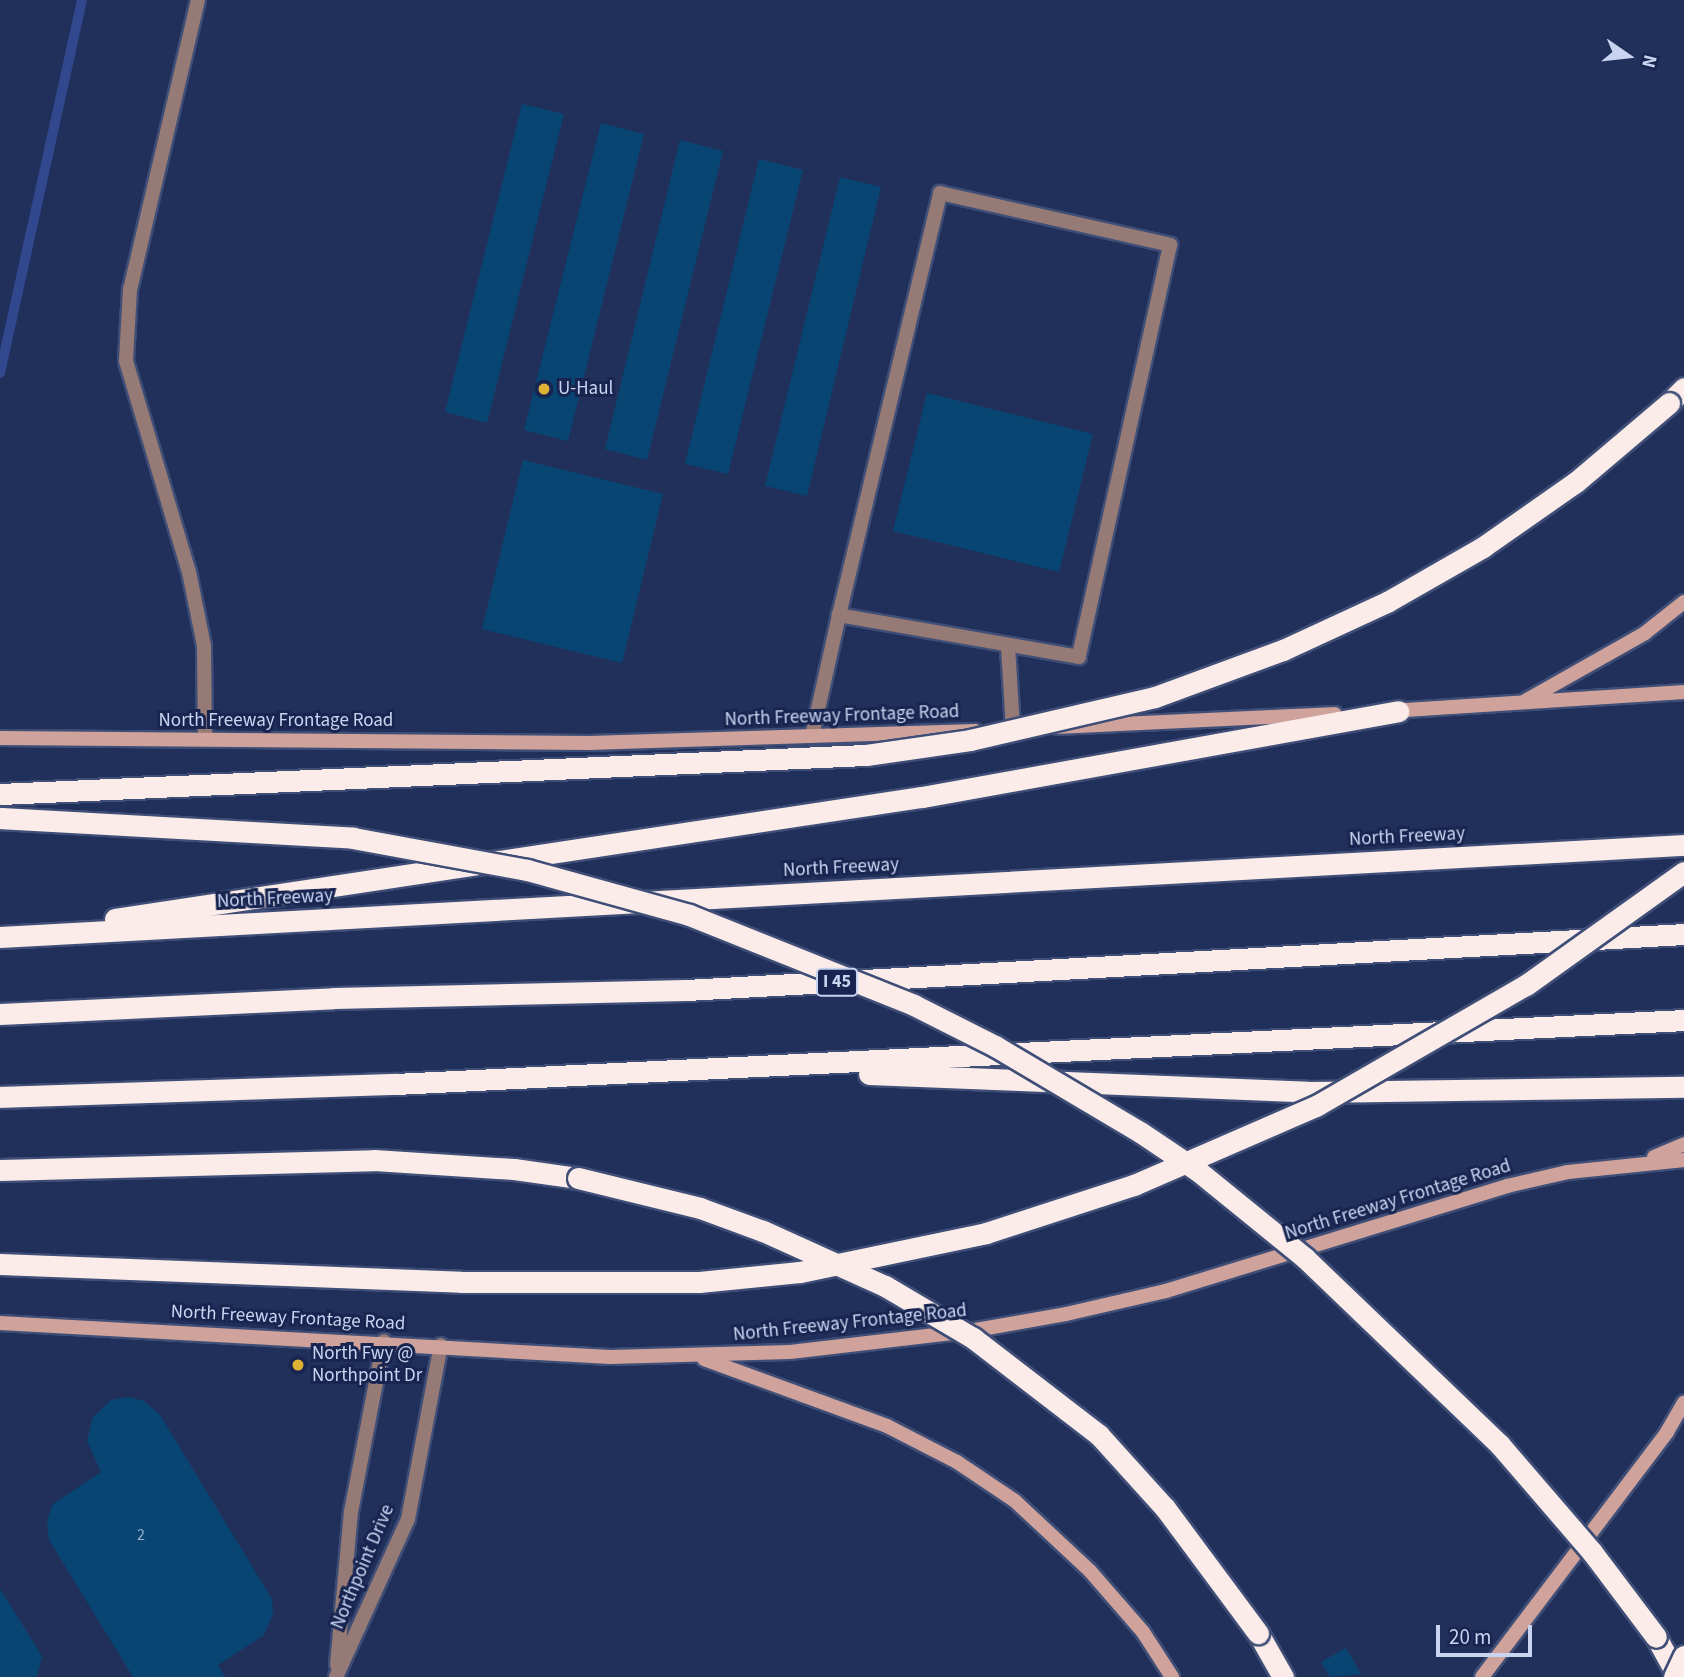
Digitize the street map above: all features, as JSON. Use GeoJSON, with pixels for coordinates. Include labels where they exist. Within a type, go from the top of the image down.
{"type":"FeatureCollection","features":[{"type":"Feature","properties":{"kind":"highway"},"geometry":{"type":"LineString","coordinates":[[0,794],[866,755],[970,740],[1154,697],[1295,645],[1387,602],[1483,547],[1576,482],[1684,388]]}},
{"type":"Feature","properties":{"kind":"highway"},"geometry":{"type":"LineString","coordinates":[[0,937],[922,797],[1398,711]]}},
{"type":"Feature","properties":{"kind":"highway"},"geometry":{"type":"LineString","coordinates":[[0,818],[354,838],[527,870],[689,915],[840,972],[914,1005],[995,1046],[1140,1132],[1198,1171],[1305,1258],[1500,1445],[1584,1542],[1656,1637],[1676,1677]]}},
{"type":"Feature","properties":{"kind":"highway","name":"North Freeway"},"geometry":{"type":"LineString","coordinates":[[0,937],[1684,845]]}},
{"type":"Feature","properties":{"kind":"highway"},"geometry":{"type":"LineString","coordinates":[[0,1264],[461,1282],[687,1282],[800,1272],[986,1233],[1133,1185],[1316,1106],[1526,985],[1684,872]]}},
{"type":"Feature","properties":{"kind":"highway","name":"I 45"},"geometry":{"type":"LineString","coordinates":[[0,1014],[334,998],[686,990],[1678,935]]}},
{"type":"Feature","properties":{"kind":"highway"},"geometry":{"type":"LineString","coordinates":[[0,1097],[730,1068],[1682,1020]]}},
{"type":"Feature","properties":{"kind":"highway"},"geometry":{"type":"LineString","coordinates":[[730,1068],[1308,1092],[1684,1087]]}},
{"type":"Feature","properties":{"kind":"highway"},"geometry":{"type":"LineString","coordinates":[[0,1170],[374,1160],[514,1168],[578,1178],[700,1208],[774,1235],[885,1286],[1010,1363],[1099,1435],[1165,1508],[1222,1582],[1283,1677]]}},
{"type":"Feature","properties":{"kind":"highway"},"geometry":{"type":"LineString","coordinates":[[1676,1677],[1684,1656]]}},
{"type":"Feature","properties":{"kind":"main road"},"geometry":{"type":"LineString","coordinates":[[1519,704],[1645,633],[1684,603]]}},
{"type":"Feature","properties":{"kind":"main road","name":"North Freeway Frontage Road"},"geometry":{"type":"LineString","coordinates":[[0,738],[589,743],[1013,729],[1398,711],[1682,692]]}},
{"type":"Feature","properties":{"kind":"main road"},"geometry":{"type":"LineString","coordinates":[[1622,1165],[1684,1144]]}},
{"type":"Feature","properties":{"kind":"main road","name":"North Freeway Frontage Road"},"geometry":{"type":"LineString","coordinates":[[0,1322],[384,1341],[610,1357],[699,1357],[882,1343],[1066,1314],[1166,1291],[1507,1186],[1622,1165],[1684,1160]]}},
{"type":"Feature","properties":{"kind":"main road"},"geometry":{"type":"LineString","coordinates":[[699,1357],[887,1426],[957,1462],[1015,1502],[1090,1571],[1143,1632],[1172,1677]]}},
{"type":"Feature","properties":{"kind":"main road"},"geometry":{"type":"LineString","coordinates":[[1482,1677],[1667,1432],[1684,1403]]}},
{"type":"Feature","properties":{"kind":"street"},"geometry":{"type":"LineString","coordinates":[[198,0],[130,289],[125,361],[189,572],[204,646],[205,739]]}},
{"type":"Feature","properties":{"kind":"street"},"geometry":{"type":"LineString","coordinates":[[812,736],[839,615],[940,193],[1170,245],[1079,657],[839,615]]}},
{"type":"Feature","properties":{"kind":"street"},"geometry":{"type":"LineString","coordinates":[[1008,646],[1013,729]]}},
{"type":"Feature","properties":{"kind":"street","name":"Northpoint Drive"},"geometry":{"type":"LineString","coordinates":[[336,1677],[351,1513],[384,1341]]}},
{"type":"Feature","properties":{"kind":"street","name":"Northpoint Drive"},"geometry":{"type":"LineString","coordinates":[[336,1677],[408,1519],[441,1345]]}},
{"type":"Feature","properties":{"kind":"building"},"geometry":{"type":"Polygon","coordinates":[[[522,104],[564,114],[487,423],[445,412],[522,104]]]}},
{"type":"Feature","properties":{"kind":"building"},"geometry":{"type":"Polygon","coordinates":[[[601,123],[644,134],[568,441],[524,430],[601,123]]]}},
{"type":"Feature","properties":{"kind":"building"},"geometry":{"type":"Polygon","coordinates":[[[680,140],[723,151],[647,460],[605,449],[680,140]]]}},
{"type":"Feature","properties":{"kind":"building"},"geometry":{"type":"Polygon","coordinates":[[[759,159],[803,170],[728,474],[685,464],[759,159]]]}},
{"type":"Feature","properties":{"kind":"building"},"geometry":{"type":"Polygon","coordinates":[[[840,177],[881,187],[807,496],[765,486],[840,177]]]}},
{"type":"Feature","properties":{"kind":"building"},"geometry":{"type":"Polygon","coordinates":[[[927,393],[1093,434],[1059,572],[893,531],[927,393]]]}},
{"type":"Feature","properties":{"kind":"building"},"geometry":{"type":"Polygon","coordinates":[[[523,460],[663,494],[622,663],[482,629],[523,460]]]}},
{"type":"Feature","properties":{"kind":"building"},"geometry":{"type":"Polygon","coordinates":[[[128,1397],[144,1401],[160,1415],[272,1599],[273,1614],[264,1635],[218,1665],[225,1677],[133,1677],[49,1540],[47,1520],[53,1504],[101,1472],[87,1441],[93,1417],[111,1400],[128,1397]]]}},
{"type":"Feature","properties":{"kind":"building"},"geometry":{"type":"Polygon","coordinates":[[[0,1589],[42,1656],[37,1677],[0,1677],[0,1589]]]}},
{"type":"Feature","properties":{"kind":"building"},"geometry":{"type":"Polygon","coordinates":[[[1346,1648],[1361,1674],[1330,1677],[1321,1662],[1346,1648]]]}},
{"type":"Feature","properties":{"kind":"waterway"},"geometry":{"type":"LineString","coordinates":[[0,373],[82,0]]}},
{"type":"Feature","properties":{"kind":"place","name":"U-Haul"},"geometry":{"type":"Point","coordinates":[544,389]}},
{"type":"Feature","properties":{"kind":"place","name":"North Fwy @ Northpoint Dr"},"geometry":{"type":"Point","coordinates":[298,1365]}}]}
